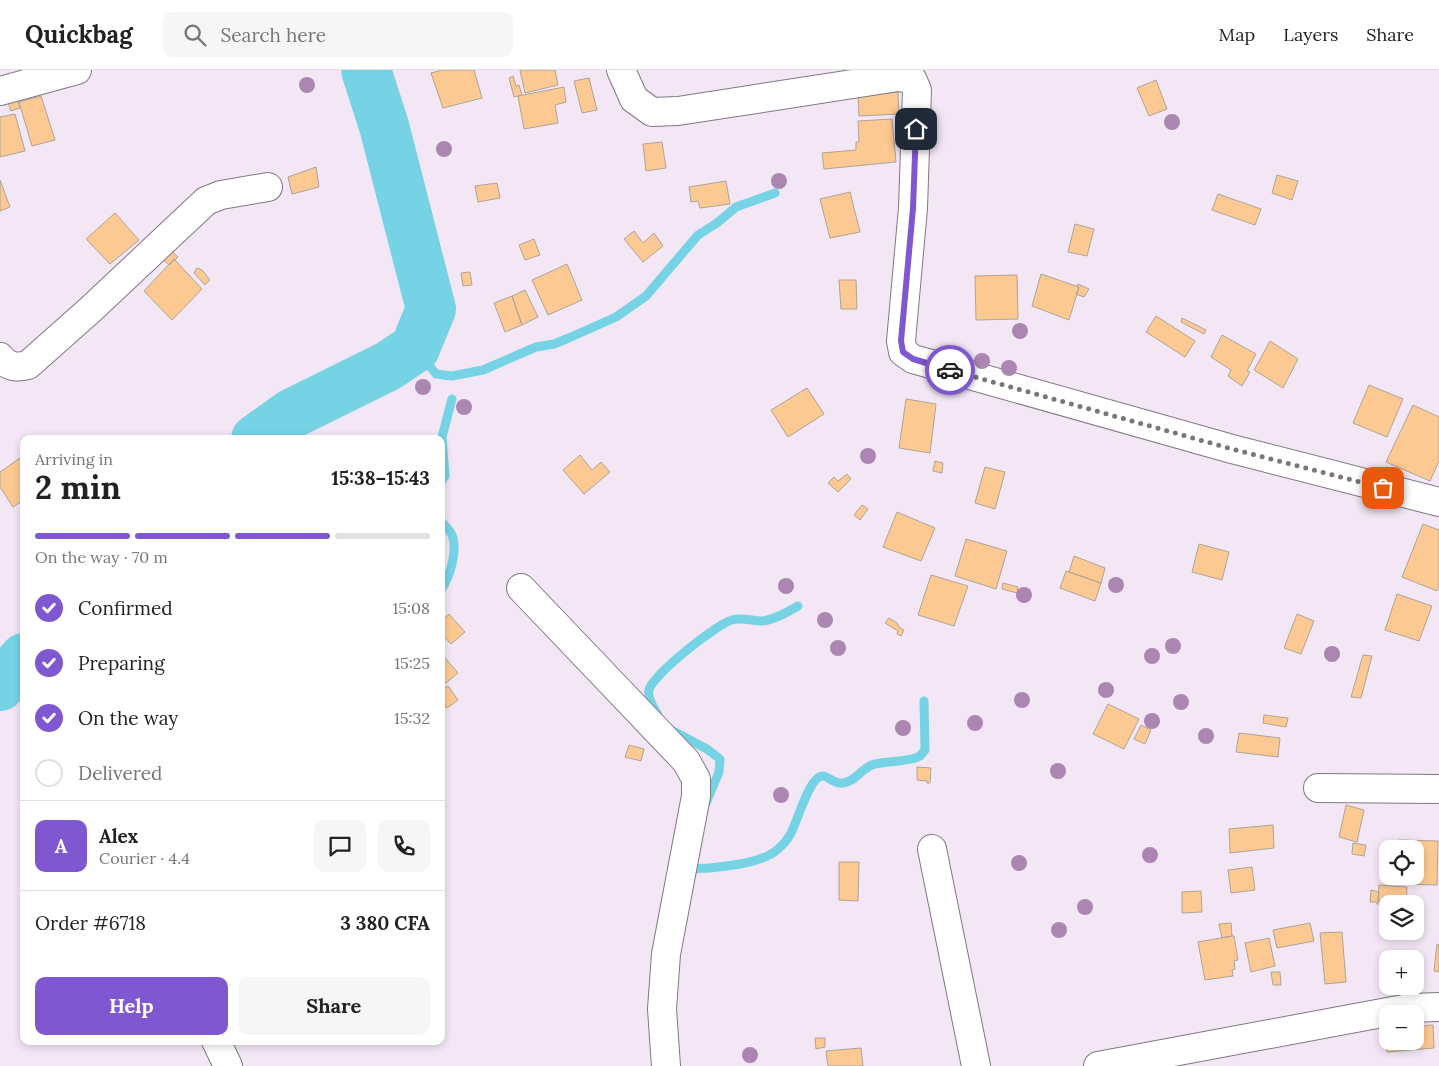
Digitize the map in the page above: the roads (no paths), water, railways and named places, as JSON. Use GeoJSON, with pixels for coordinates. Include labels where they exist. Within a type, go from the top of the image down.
{"type":"FeatureCollection","features":[{"type":"Feature","properties":{"kind":"street"},"geometry":{"type":"LineString","coordinates":[[0,91],[77,70]]}},
{"type":"Feature","properties":{"kind":"street"},"geometry":{"type":"LineString","coordinates":[[621,70],[634,99],[652,112],[678,111],[898,77],[912,79],[917,90],[913,208],[901,341],[903,352],[913,359],[1204,442],[1439,502]]}},
{"type":"Feature","properties":{"kind":"street"},"geometry":{"type":"LineString","coordinates":[[0,357],[5,364],[16,368],[28,365],[90,310],[206,201],[221,195],[268,188]]}},
{"type":"Feature","properties":{"kind":"street"},"geometry":{"type":"LineString","coordinates":[[521,588],[686,761],[696,779],[696,796],[666,954],[662,1009],[666,1066]]}},
{"type":"Feature","properties":{"kind":"street"},"geometry":{"type":"LineString","coordinates":[[1318,788],[1439,789]]}},
{"type":"Feature","properties":{"kind":"street"},"geometry":{"type":"LineString","coordinates":[[932,849],[976,1066]]}},
{"type":"Feature","properties":{"kind":"street"},"geometry":{"type":"LineString","coordinates":[[1098,1066],[1409,1008],[1439,1006]]}},
{"type":"Feature","properties":{"kind":"street"},"geometry":{"type":"LineString","coordinates":[[218,1045],[228,1066]]}},
{"type":"Feature","properties":{"kind":"waterway"},"geometry":{"type":"LineString","coordinates":[[262,435],[291,414],[388,366],[415,348],[431,309],[384,126],[366,70]]}},
{"type":"Feature","properties":{"kind":"waterway"},"geometry":{"type":"LineString","coordinates":[[415,348],[436,374],[452,376],[483,370],[536,347],[554,344],[571,337],[616,317],[646,296],[698,235],[717,223],[736,207],[775,193]]}},
{"type":"Feature","properties":{"kind":"waterway"},"geometry":{"type":"LineString","coordinates":[[443,435],[452,399]]}},
{"type":"Feature","properties":{"kind":"waterway"},"geometry":{"type":"LineString","coordinates":[[445,526],[451,533],[454,546],[454,554],[445,582]]}},
{"type":"Feature","properties":{"kind":"waterway"},"geometry":{"type":"LineString","coordinates":[[658,715],[651,703],[649,690],[661,673],[700,640],[732,620],[762,621],[772,619],[798,606]]}},
{"type":"Feature","properties":{"kind":"waterway"},"geometry":{"type":"LineString","coordinates":[[0,686],[20,663]]}},
{"type":"Feature","properties":{"kind":"waterway"},"geometry":{"type":"LineString","coordinates":[[688,873],[695,869],[755,861],[772,854],[790,835],[808,792],[817,778],[824,776],[837,783],[847,782],[872,765],[909,760],[920,756],[925,750],[924,701]]}},
{"type":"Feature","properties":{"kind":"waterway"},"geometry":{"type":"LineString","coordinates":[[671,730],[707,749],[720,759],[719,772],[706,803]]}}]}
